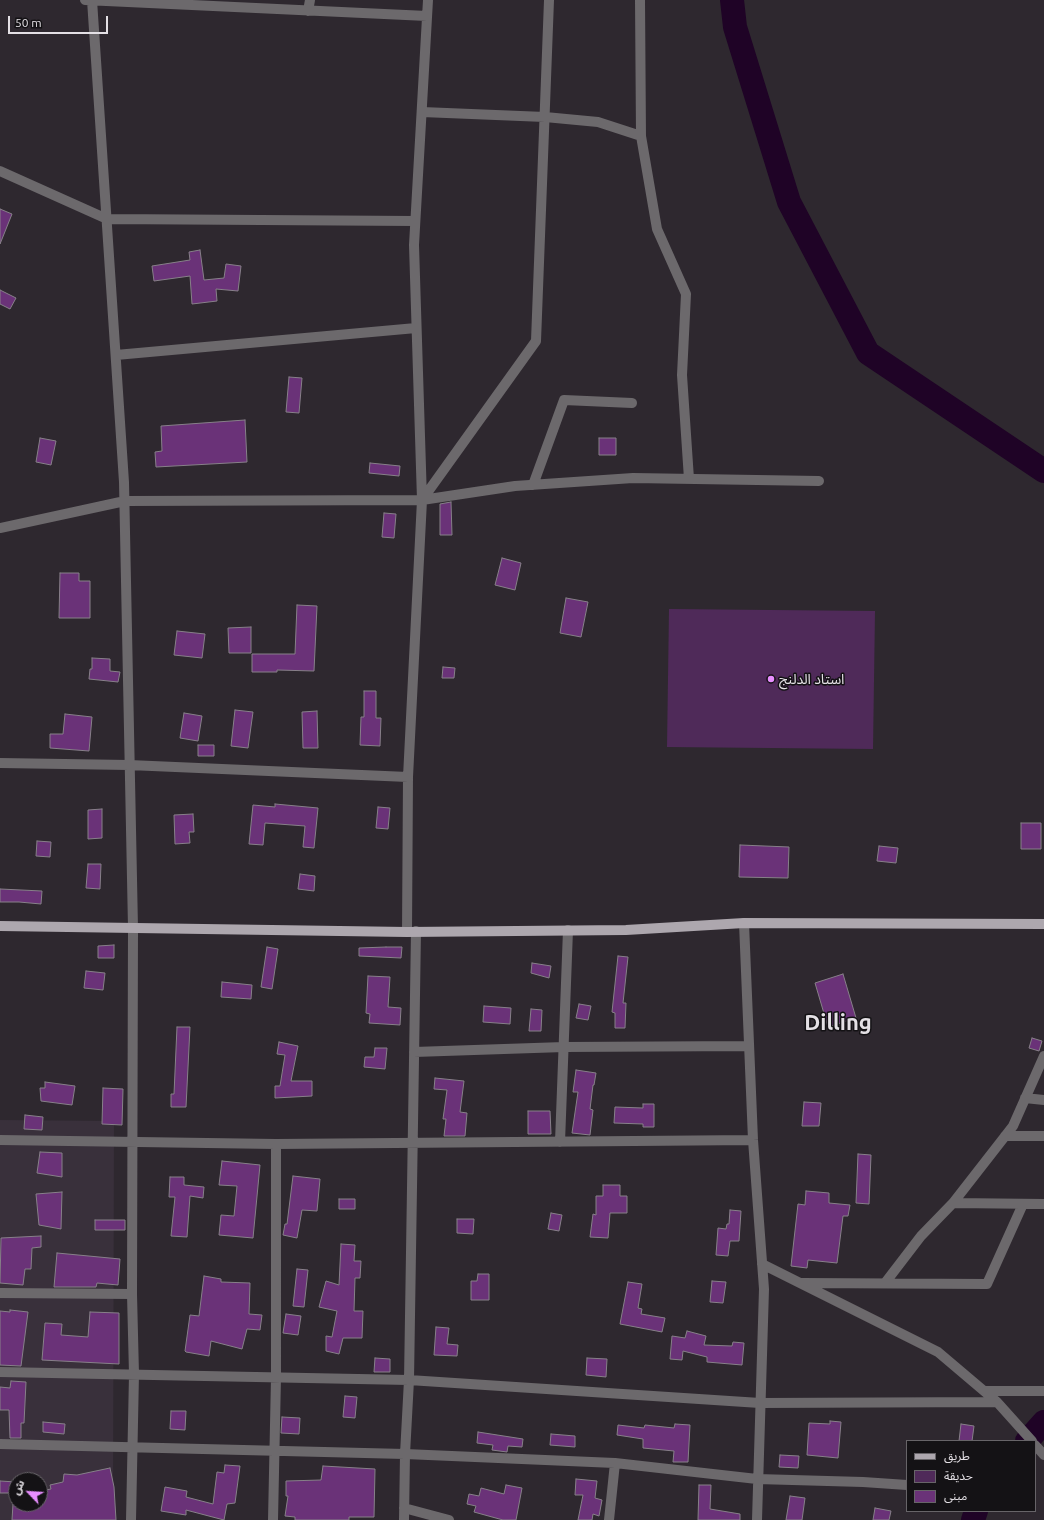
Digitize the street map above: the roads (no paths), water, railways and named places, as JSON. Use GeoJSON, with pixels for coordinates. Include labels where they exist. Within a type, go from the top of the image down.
{"type":"FeatureCollection","features":[{"type":"Feature","properties":{"kind":"main road"},"geometry":{"type":"LineString","coordinates":[[0,926],[411,931],[626,930],[744,923],[1044,924]]}},
{"type":"Feature","properties":{"kind":"street"},"geometry":{"type":"LineString","coordinates":[[131,1520],[134,1374],[132,1294],[133,928],[124,501],[116,355],[89,0],[427,16]]}},
{"type":"Feature","properties":{"kind":"street"},"geometry":{"type":"LineString","coordinates":[[308,11],[310,0]]}},
{"type":"Feature","properties":{"kind":"street"},"geometry":{"type":"LineString","coordinates":[[404,1520],[405,1454],[409,1380],[414,1052],[408,777],[422,500],[414,245],[428,0]]}},
{"type":"Feature","properties":{"kind":"street"},"geometry":{"type":"LineString","coordinates":[[422,500],[536,341],[549,0]]}},
{"type":"Feature","properties":{"kind":"street"},"geometry":{"type":"LineString","coordinates":[[640,0],[641,136],[657,229],[686,294],[682,375],[690,479]]}},
{"type":"Feature","properties":{"kind":"street"},"geometry":{"type":"LineString","coordinates":[[422,112],[545,117],[598,122],[641,136]]}},
{"type":"Feature","properties":{"kind":"street"},"geometry":{"type":"LineString","coordinates":[[0,171],[106,219],[415,221]]}},
{"type":"Feature","properties":{"kind":"street"},"geometry":{"type":"LineString","coordinates":[[116,355],[416,328]]}},
{"type":"Feature","properties":{"kind":"street"},"geometry":{"type":"LineString","coordinates":[[533,485],[564,400],[632,402]]}},
{"type":"Feature","properties":{"kind":"street"},"geometry":{"type":"LineString","coordinates":[[0,528],[124,501],[422,500],[515,486],[633,478],[819,481]]}},
{"type":"Feature","properties":{"kind":"street"},"geometry":{"type":"LineString","coordinates":[[0,763],[129,765],[408,777]]}},
{"type":"Feature","properties":{"kind":"street"},"geometry":{"type":"LineString","coordinates":[[744,923],[753,1140],[764,1289],[757,1520]]}},
{"type":"Feature","properties":{"kind":"street"},"geometry":{"type":"LineString","coordinates":[[560,1142],[568,930]]}},
{"type":"Feature","properties":{"kind":"street"},"geometry":{"type":"LineString","coordinates":[[414,1052],[564,1047],[749,1046]]}},
{"type":"Feature","properties":{"kind":"street"},"geometry":{"type":"LineString","coordinates":[[885,1283],[921,1236],[953,1203],[1013,1126],[1044,1056]]}},
{"type":"Feature","properties":{"kind":"street"},"geometry":{"type":"LineString","coordinates":[[1025,1098],[1044,1100]]}},
{"type":"Feature","properties":{"kind":"street"},"geometry":{"type":"LineString","coordinates":[[1005,1136],[1044,1136]]}},
{"type":"Feature","properties":{"kind":"street"},"geometry":{"type":"LineString","coordinates":[[0,1140],[276,1144],[753,1140]]}},
{"type":"Feature","properties":{"kind":"street"},"geometry":{"type":"LineString","coordinates":[[274,1520],[276,1377],[276,1144]]}},
{"type":"Feature","properties":{"kind":"street"},"geometry":{"type":"LineString","coordinates":[[953,1203],[1044,1204]]}},
{"type":"Feature","properties":{"kind":"street"},"geometry":{"type":"LineString","coordinates":[[800,1283],[987,1284],[1023,1204]]}},
{"type":"Feature","properties":{"kind":"street"},"geometry":{"type":"LineString","coordinates":[[762,1264],[938,1352],[997,1402],[1031,1440]]}},
{"type":"Feature","properties":{"kind":"street"},"geometry":{"type":"LineString","coordinates":[[0,1293],[132,1294]]}},
{"type":"Feature","properties":{"kind":"street"},"geometry":{"type":"LineString","coordinates":[[0,1372],[409,1380],[760,1403],[997,1402]]}},
{"type":"Feature","properties":{"kind":"street"},"geometry":{"type":"LineString","coordinates":[[984,1391],[1044,1391]]}},
{"type":"Feature","properties":{"kind":"street"},"geometry":{"type":"LineString","coordinates":[[0,1444],[405,1454],[616,1463],[758,1479],[863,1482],[906,1485]]}},
{"type":"Feature","properties":{"kind":"street"},"geometry":{"type":"LineString","coordinates":[[1036,1446],[1044,1455]]}},
{"type":"Feature","properties":{"kind":"street"},"geometry":{"type":"LineString","coordinates":[[609,1520],[616,1463]]}},
{"type":"Feature","properties":{"kind":"street"},"geometry":{"type":"LineString","coordinates":[[404,1508],[449,1520]]}},
{"type":"Feature","properties":{"kind":"waterway"},"geometry":{"type":"LineString","coordinates":[[732,0],[735,27],[789,202],[868,353],[1044,471]]}},
{"type":"Feature","properties":{"kind":"waterway"},"geometry":{"type":"LineString","coordinates":[[1028,1440],[1044,1422]]}},
{"type":"Feature","properties":{"kind":"waterway"},"geometry":{"type":"LineString","coordinates":[[973,1520],[976,1512]]}},
{"type":"Feature","properties":{"kind":"place","name":"استاد الدلنج"},"geometry":{"type":"Point","coordinates":[771,679]}},
{"type":"Feature","properties":{"kind":"district","name":"Dilling"},"geometry":{"type":"Point","coordinates":[838,1023]}}]}
